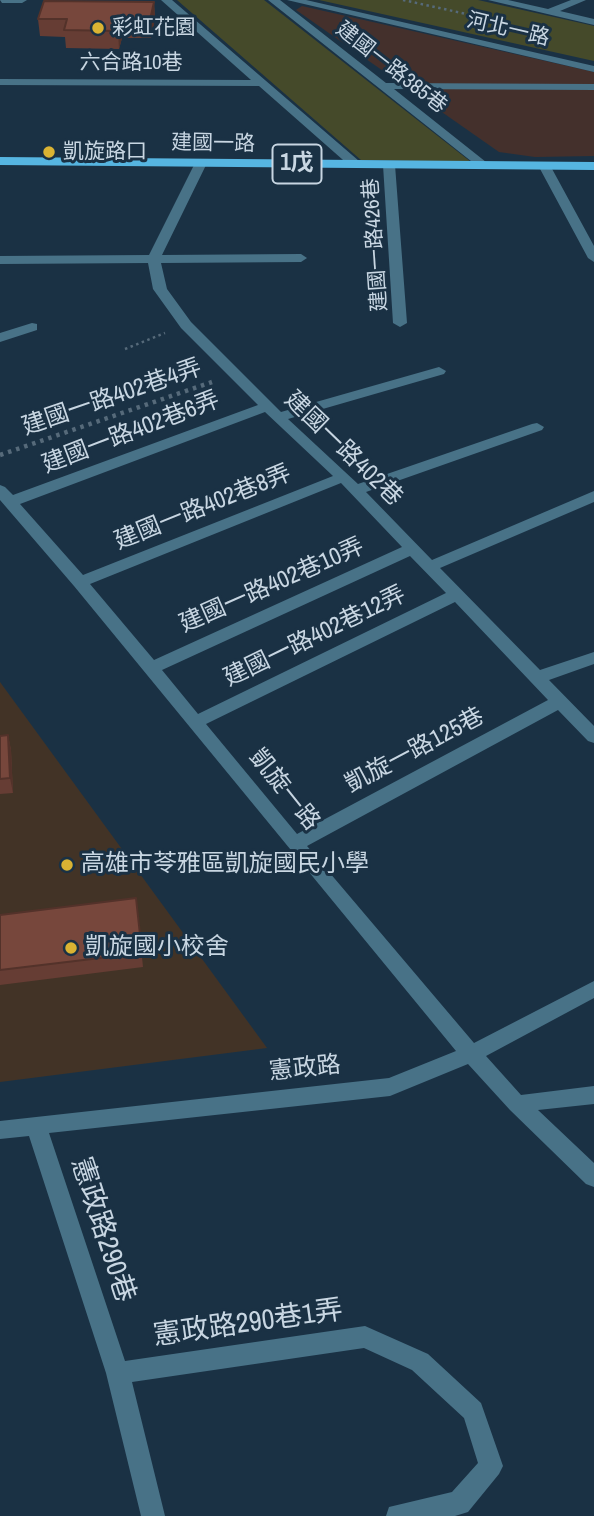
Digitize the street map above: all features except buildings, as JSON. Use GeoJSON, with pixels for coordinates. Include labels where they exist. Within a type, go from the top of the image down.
{"type":"FeatureCollection","features":[{"type":"Feature","properties":{"kind":"main road","name":"建國一路"},"geometry":{"type":"LineString","coordinates":[[0,161],[594,166]]}},
{"type":"Feature","properties":{"kind":"street"},"geometry":{"type":"LineString","coordinates":[[3,1],[22,0]]}},
{"type":"Feature","properties":{"kind":"street"},"geometry":{"type":"LineString","coordinates":[[166,0],[355,164]]}},
{"type":"Feature","properties":{"kind":"street","name":"建國一路385巷"},"geometry":{"type":"LineString","coordinates":[[273,0],[485,166]]}},
{"type":"Feature","properties":{"kind":"street","name":"河北一路"},"geometry":{"type":"LineString","coordinates":[[292,0],[594,69]]}},
{"type":"Feature","properties":{"kind":"street"},"geometry":{"type":"LineString","coordinates":[[493,0],[594,22]]}},
{"type":"Feature","properties":{"kind":"street"},"geometry":{"type":"LineString","coordinates":[[548,12],[581,0]]}},
{"type":"Feature","properties":{"kind":"street","name":"六合路10巷"},"geometry":{"type":"LineString","coordinates":[[0,82],[262,83]]}},
{"type":"Feature","properties":{"kind":"street"},"geometry":{"type":"LineString","coordinates":[[384,86],[594,87]]}},
{"type":"Feature","properties":{"kind":"street"},"geometry":{"type":"LineString","coordinates":[[154,259],[201,163]]}},
{"type":"Feature","properties":{"kind":"street","name":"建國一路426巷"},"geometry":{"type":"LineString","coordinates":[[390,165],[400,323]]}},
{"type":"Feature","properties":{"kind":"street"},"geometry":{"type":"LineString","coordinates":[[545,167],[594,258]]}},
{"type":"Feature","properties":{"kind":"street"},"geometry":{"type":"LineString","coordinates":[[0,260],[300,258]]}},
{"type":"Feature","properties":{"kind":"street","name":"建國一路402巷"},"geometry":{"type":"LineString","coordinates":[[154,259],[160,289],[186,325],[356,490],[594,737]]}},
{"type":"Feature","properties":{"kind":"street"},"geometry":{"type":"LineString","coordinates":[[0,338],[33,327]]}},
{"type":"Feature","properties":{"kind":"street"},"geometry":{"type":"LineString","coordinates":[[278,417],[439,371]]}},
{"type":"Feature","properties":{"kind":"street","name":"建國一路402巷6弄"},"geometry":{"type":"LineString","coordinates":[[5,496],[267,406]]}},
{"type":"Feature","properties":{"kind":"street"},"geometry":{"type":"LineString","coordinates":[[356,490],[537,427]]}},
{"type":"Feature","properties":{"kind":"street","name":"建國一路402巷8弄"},"geometry":{"type":"LineString","coordinates":[[80,582],[343,477]]}},
{"type":"Feature","properties":{"kind":"street","name":"凱旋一路"},"geometry":{"type":"LineString","coordinates":[[5,496],[152,668],[471,1054],[517,1104],[594,1177]]}},
{"type":"Feature","properties":{"kind":"street"},"geometry":{"type":"LineString","coordinates":[[429,567],[594,496]]}},
{"type":"Feature","properties":{"kind":"street","name":"建國一路402巷10弄"},"geometry":{"type":"LineString","coordinates":[[152,668],[412,550]]}},
{"type":"Feature","properties":{"kind":"street","name":"建國一路402巷12弄"},"geometry":{"type":"LineString","coordinates":[[196,722],[456,595]]}},
{"type":"Feature","properties":{"kind":"street"},"geometry":{"type":"LineString","coordinates":[[535,678],[594,658]]}},
{"type":"Feature","properties":{"kind":"street","name":"凱旋一路125巷"},"geometry":{"type":"LineString","coordinates":[[296,843],[558,702]]}},
{"type":"Feature","properties":{"kind":"street","name":"憲政路"},"geometry":{"type":"LineString","coordinates":[[0,1130],[390,1087],[471,1054],[594,989]]}},
{"type":"Feature","properties":{"kind":"street"},"geometry":{"type":"LineString","coordinates":[[517,1104],[594,1095]]}},
{"type":"Feature","properties":{"kind":"street","name":"憲政路290巷"},"geometry":{"type":"LineString","coordinates":[[36,1125],[118,1373],[153,1516]]}},
{"type":"Feature","properties":{"kind":"street","name":"憲政路290巷1弄"},"geometry":{"type":"LineString","coordinates":[[118,1373],[365,1337],[420,1362],[473,1411],[491,1466],[459,1503],[398,1516]]}},
{"type":"Feature","properties":{"kind":"path"},"geometry":{"type":"LineString","coordinates":[[125,349],[186,325]]}},
{"type":"Feature","properties":{"kind":"path","name":"建國一路402巷4弄"},"geometry":{"type":"LineString","coordinates":[[0,456],[236,374]]}},
{"type":"Feature","properties":{"kind":"shaded area"},"geometry":{"type":"Polygon","coordinates":[[[302,6],[594,72],[594,156],[535,157],[499,152],[296,10],[302,6]]]}},
{"type":"Feature","properties":{"kind":"shaded area","name":"高雄市苓雅區凱旋國民小學"},"geometry":{"type":"Polygon","coordinates":[[[0,682],[267,1048],[0,1082],[0,682]]]}},
{"type":"Feature","properties":{"kind":"green space"},"geometry":{"type":"Polygon","coordinates":[[[177,0],[264,0],[471,162],[361,160],[177,0]]]}},
{"type":"Feature","properties":{"kind":"green space"},"geometry":{"type":"Polygon","coordinates":[[[319,0],[478,0],[594,26],[594,61],[319,0]]]}},
{"type":"Feature","properties":{"kind":"place","name":"彩虹花園"},"geometry":{"type":"Point","coordinates":[98,28]}},
{"type":"Feature","properties":{"kind":"place","name":"凱旋路口"},"geometry":{"type":"Point","coordinates":[49,152]}},
{"type":"Feature","properties":{"kind":"place","name":"高雄市苓雅區凱旋國民小學"},"geometry":{"type":"Point","coordinates":[67,865]}},
{"type":"Feature","properties":{"kind":"place","name":"凱旋國小校舍"},"geometry":{"type":"Point","coordinates":[71,948]}}]}
